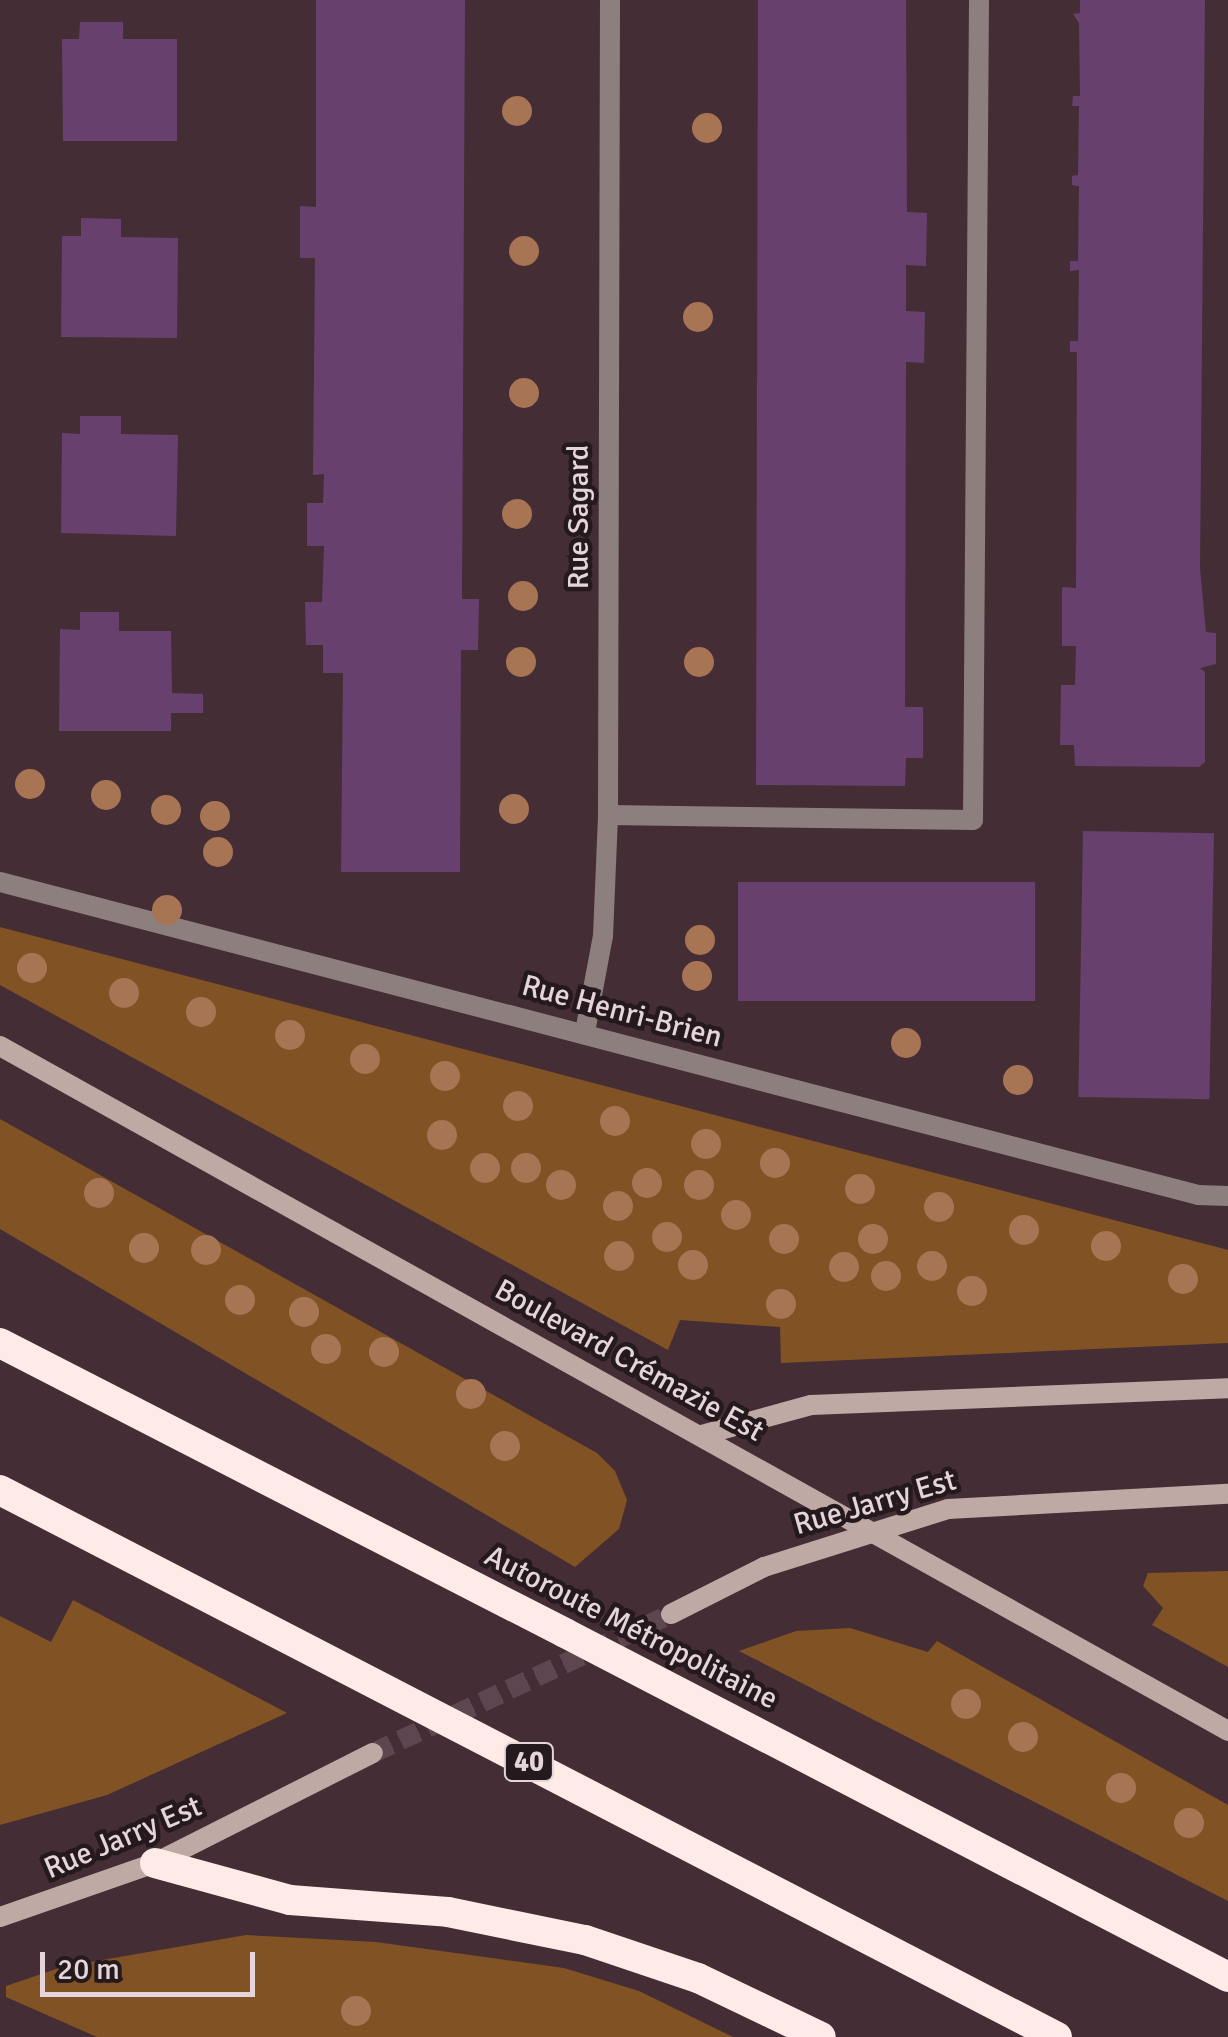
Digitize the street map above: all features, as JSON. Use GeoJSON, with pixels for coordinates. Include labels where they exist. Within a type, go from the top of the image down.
{"type":"FeatureCollection","features":[{"type":"Feature","properties":{"kind":"highway","name":"Autoroute Métropolitaine"},"geometry":{"type":"LineString","coordinates":[[0,1343],[1228,1976]]}},
{"type":"Feature","properties":{"kind":"highway","name":"40"},"geometry":{"type":"LineString","coordinates":[[0,1490],[1057,2037]]}},
{"type":"Feature","properties":{"kind":"highway"},"geometry":{"type":"LineString","coordinates":[[155,1862],[290,1900],[448,1912],[585,1940],[698,1978],[821,2037]]}},
{"type":"Feature","properties":{"kind":"main road","name":"Boulevard Crémazie Est"},"geometry":{"type":"LineString","coordinates":[[0,1046],[1228,1731]]}},
{"type":"Feature","properties":{"kind":"main road"},"geometry":{"type":"LineString","coordinates":[[702,1435],[811,1405],[1228,1388]]}},
{"type":"Feature","properties":{"kind":"main road","name":"Rue Jarry Est"},"geometry":{"type":"LineString","coordinates":[[671,1614],[764,1567],[864,1530],[985,1504],[1228,1494]]}},
{"type":"Feature","properties":{"kind":"main road","name":"Rue Jarry Est"},"geometry":{"type":"LineString","coordinates":[[0,1917],[155,1862],[374,1753]]}},
{"type":"Feature","properties":{"kind":"street","name":"Rue Sagard"},"geometry":{"type":"LineString","coordinates":[[586,1032],[604,936],[608,815],[610,0]]}},
{"type":"Feature","properties":{"kind":"street"},"geometry":{"type":"LineString","coordinates":[[608,815],[973,820],[979,0]]}},
{"type":"Feature","properties":{"kind":"street","name":"Rue Henri-Brien"},"geometry":{"type":"LineString","coordinates":[[0,882],[1183,1191],[1228,1196]]}},
{"type":"Feature","properties":{"kind":"shaded area"},"geometry":{"type":"Polygon","coordinates":[[[0,927],[1228,1250],[1228,1343],[781,1363],[780,1327],[680,1320],[668,1350],[0,985],[0,927]]]}},
{"type":"Feature","properties":{"kind":"shaded area"},"geometry":{"type":"Polygon","coordinates":[[[0,1119],[597,1453],[615,1471],[627,1500],[619,1529],[575,1567],[0,1229],[0,1119]]]}},
{"type":"Feature","properties":{"kind":"shaded area"},"geometry":{"type":"Polygon","coordinates":[[[1228,1571],[1228,1667],[1152,1625],[1163,1608],[1143,1586],[1148,1573],[1228,1571]]]}},
{"type":"Feature","properties":{"kind":"shaded area"},"geometry":{"type":"Polygon","coordinates":[[[73,1600],[287,1713],[107,1795],[0,1825],[0,1616],[51,1642],[73,1600]]]}},
{"type":"Feature","properties":{"kind":"shaded area"},"geometry":{"type":"Polygon","coordinates":[[[850,1628],[928,1652],[937,1641],[1228,1805],[1228,1901],[739,1651],[796,1631],[850,1628]]]}},
{"type":"Feature","properties":{"kind":"shaded area"},"geometry":{"type":"Polygon","coordinates":[[[246,1935],[376,1942],[564,1968],[639,1991],[733,2037],[97,2037],[6,1997],[6,1986],[62,1967],[246,1935]]]}},
{"type":"Feature","properties":{"kind":"building"},"geometry":{"type":"Polygon","coordinates":[[[316,0],[465,0],[462,599],[479,599],[478,650],[461,650],[460,872],[341,872],[343,673],[323,673],[323,645],[306,645],[305,602],[322,602],[324,546],[307,546],[307,503],[323,503],[324,474],[313,475],[315,258],[300,258],[300,206],[316,207],[316,0]]]}},
{"type":"Feature","properties":{"kind":"building"},"geometry":{"type":"Polygon","coordinates":[[[758,0],[906,0],[907,212],[927,213],[926,266],[906,265],[906,311],[925,312],[924,363],[906,362],[905,707],[923,707],[923,758],[906,758],[905,786],[756,785],[758,0]]]}},
{"type":"Feature","properties":{"kind":"building"},"geometry":{"type":"Polygon","coordinates":[[[1080,0],[1205,0],[1200,569],[1206,632],[1216,633],[1216,664],[1200,668],[1205,672],[1205,762],[1199,767],[1075,766],[1074,745],[1060,745],[1061,685],[1075,685],[1076,646],[1062,646],[1062,587],[1076,588],[1077,352],[1070,352],[1070,341],[1078,341],[1079,270],[1070,271],[1070,261],[1078,261],[1079,186],[1072,185],[1072,176],[1078,175],[1079,106],[1072,106],[1073,96],[1080,96],[1079,23],[1073,14],[1080,13],[1080,0]]]}},
{"type":"Feature","properties":{"kind":"building"},"geometry":{"type":"Polygon","coordinates":[[[80,22],[123,22],[123,39],[177,39],[177,141],[63,141],[62,39],[79,39],[80,22]]]}},
{"type":"Feature","properties":{"kind":"building"},"geometry":{"type":"Polygon","coordinates":[[[81,218],[121,219],[121,237],[178,238],[177,338],[61,337],[62,236],[81,236],[81,218]]]}},
{"type":"Feature","properties":{"kind":"building"},"geometry":{"type":"Polygon","coordinates":[[[80,416],[121,416],[121,434],[178,435],[176,536],[61,533],[62,433],[80,434],[80,416]]]}},
{"type":"Feature","properties":{"kind":"building"},"geometry":{"type":"Polygon","coordinates":[[[80,612],[119,612],[119,631],[171,631],[172,693],[203,694],[203,713],[171,713],[171,731],[59,731],[60,629],[80,630],[80,612]]]}},
{"type":"Feature","properties":{"kind":"building"},"geometry":{"type":"Polygon","coordinates":[[[1083,831],[1214,833],[1209,1099],[1078,1097],[1083,831]]]}},
{"type":"Feature","properties":{"kind":"building"},"geometry":{"type":"Polygon","coordinates":[[[738,882],[1035,882],[1035,1001],[738,1001],[738,882]]]}},
{"type":"Feature","properties":{"kind":"tunnel"},"geometry":{"type":"LineString","coordinates":[[373,1753],[671,1614]]}}]}
